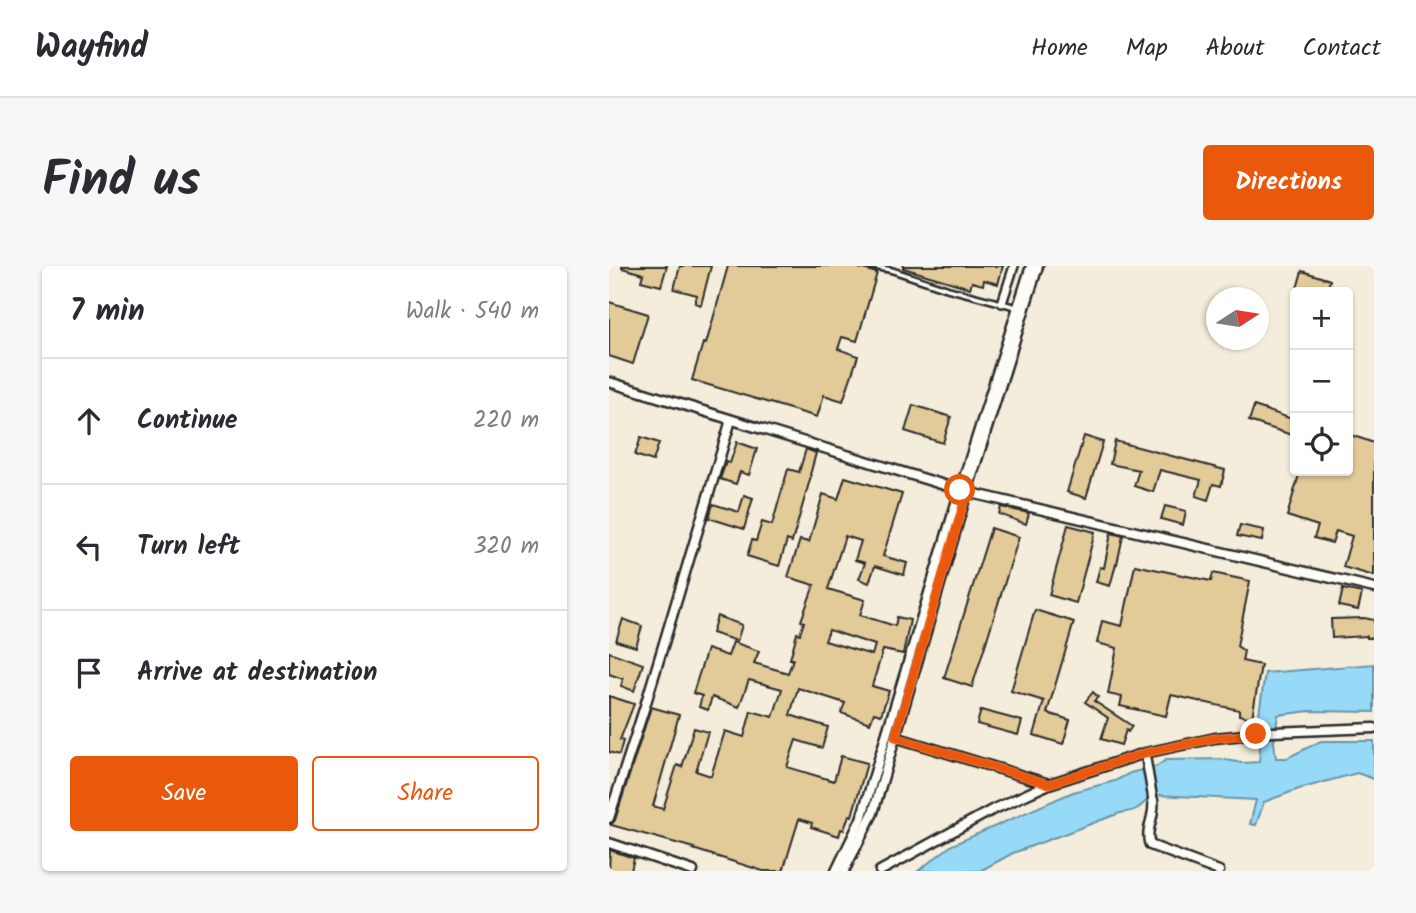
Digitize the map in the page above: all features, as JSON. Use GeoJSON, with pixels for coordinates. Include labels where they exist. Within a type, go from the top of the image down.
{"type":"FeatureCollection","features":[{"type":"Feature","properties":{"kind":"street"},"geometry":{"type":"LineString","coordinates":[[1002,303],[1014,266]]}},
{"type":"Feature","properties":{"kind":"street"},"geometry":{"type":"LineString","coordinates":[[1021,309],[1031,266]]}},
{"type":"Feature","properties":{"kind":"street"},"geometry":{"type":"LineString","coordinates":[[836,871],[861,819],[1021,309],[1038,266]]}},
{"type":"Feature","properties":{"kind":"street"},"geometry":{"type":"LineString","coordinates":[[609,382],[964,491],[1374,588]]}},
{"type":"Feature","properties":{"kind":"street"},"geometry":{"type":"LineString","coordinates":[[609,818],[731,420]]}},
{"type":"Feature","properties":{"kind":"street"},"geometry":{"type":"LineString","coordinates":[[845,871],[873,813],[964,491]]}},
{"type":"Feature","properties":{"kind":"street"},"geometry":{"type":"LineString","coordinates":[[880,871],[992,810],[1049,784],[1145,753],[1215,738],[1273,732],[1374,728]]}},
{"type":"Feature","properties":{"kind":"street"},"geometry":{"type":"LineString","coordinates":[[895,737],[1049,784]]}},
{"type":"Feature","properties":{"kind":"street"},"geometry":{"type":"LineString","coordinates":[[1145,753],[1154,807],[1148,833],[1150,845],[1219,871]]}},
{"type":"Feature","properties":{"kind":"street"},"geometry":{"type":"LineString","coordinates":[[609,844],[693,871]]}},
{"type":"Feature","properties":{"kind":"lane"},"geometry":{"type":"LineString","coordinates":[[870,266],[1021,309]]}},
{"type":"Feature","properties":{"kind":"water"},"geometry":{"type":"Polygon","coordinates":[[[1374,664],[1374,712],[1310,711],[1278,715],[1274,742],[1276,758],[1287,758],[1321,741],[1374,741],[1374,779],[1357,773],[1264,802],[1256,825],[1250,824],[1256,800],[1156,795],[1135,810],[1120,813],[1013,853],[980,871],[918,871],[952,845],[1073,792],[1115,781],[1130,773],[1157,766],[1166,760],[1221,759],[1242,763],[1259,762],[1258,721],[1265,673],[1374,664]]]}},
{"type":"Feature","properties":{"kind":"building"},"geometry":{"type":"Polygon","coordinates":[[[622,266],[667,266],[661,286],[641,281],[643,274],[622,266]]]}},
{"type":"Feature","properties":{"kind":"building"},"geometry":{"type":"Polygon","coordinates":[[[680,266],[711,266],[701,305],[695,303],[697,295],[674,289],[680,266]]]}},
{"type":"Feature","properties":{"kind":"building"},"geometry":{"type":"Polygon","coordinates":[[[728,266],[852,266],[877,273],[857,341],[842,337],[838,349],[858,356],[843,401],[824,395],[817,417],[692,380],[703,343],[706,344],[728,266]]]}},
{"type":"Feature","properties":{"kind":"building"},"geometry":{"type":"Polygon","coordinates":[[[903,266],[1003,266],[998,284],[984,280],[983,285],[972,282],[970,288],[903,266]]]}},
{"type":"Feature","properties":{"kind":"building"},"geometry":{"type":"Polygon","coordinates":[[[1302,271],[1330,280],[1328,287],[1297,287],[1302,271]]]}},
{"type":"Feature","properties":{"kind":"building"},"geometry":{"type":"Polygon","coordinates":[[[609,302],[648,314],[633,364],[609,356],[609,302]]]}},
{"type":"Feature","properties":{"kind":"building"},"geometry":{"type":"Polygon","coordinates":[[[913,405],[951,417],[943,443],[905,431],[913,405]]]}},
{"type":"Feature","properties":{"kind":"building"},"geometry":{"type":"Polygon","coordinates":[[[1254,406],[1290,418],[1290,434],[1249,421],[1254,406]]]}},
{"type":"Feature","properties":{"kind":"building"},"geometry":{"type":"Polygon","coordinates":[[[1084,436],[1103,442],[1086,498],[1067,492],[1084,436]]]}},
{"type":"Feature","properties":{"kind":"building"},"geometry":{"type":"Polygon","coordinates":[[[1353,436],[1374,443],[1374,576],[1343,567],[1352,536],[1336,531],[1332,543],[1314,538],[1318,526],[1287,516],[1299,476],[1353,476],[1353,436]]]}},
{"type":"Feature","properties":{"kind":"building"},"geometry":{"type":"Polygon","coordinates":[[[641,437],[659,443],[653,461],[635,455],[641,437]]]}},
{"type":"Feature","properties":{"kind":"building"},"geometry":{"type":"Polygon","coordinates":[[[1115,441],[1225,470],[1221,486],[1213,484],[1208,500],[1196,496],[1201,480],[1160,470],[1153,492],[1134,486],[1139,470],[1110,464],[1115,441]]]}},
{"type":"Feature","properties":{"kind":"building"},"geometry":{"type":"Polygon","coordinates":[[[737,442],[757,449],[749,475],[740,472],[736,484],[720,479],[726,462],[730,463],[737,442]]]}},
{"type":"Feature","properties":{"kind":"building"},"geometry":{"type":"Polygon","coordinates":[[[806,449],[816,453],[811,476],[792,542],[787,540],[779,566],[747,556],[752,540],[756,541],[762,522],[772,525],[788,469],[799,472],[806,449]]]}},
{"type":"Feature","properties":{"kind":"building"},"geometry":{"type":"Polygon","coordinates":[[[845,477],[902,494],[883,556],[907,563],[904,575],[875,566],[869,583],[859,579],[865,563],[855,560],[861,541],[845,536],[828,589],[865,600],[860,615],[895,626],[897,617],[910,620],[903,654],[883,650],[872,686],[889,691],[881,715],[874,713],[870,723],[841,713],[845,703],[798,688],[790,715],[828,727],[822,748],[796,740],[787,767],[834,781],[841,756],[867,763],[852,816],[849,815],[844,830],[841,829],[839,836],[811,827],[812,823],[799,819],[783,871],[763,871],[611,825],[615,820],[651,707],[679,715],[653,806],[663,809],[677,765],[682,767],[694,728],[708,732],[696,771],[711,776],[725,731],[744,737],[751,711],[773,717],[782,689],[749,680],[739,707],[712,697],[708,710],[699,707],[702,696],[693,693],[707,649],[728,656],[733,642],[759,651],[754,663],[788,673],[797,633],[800,634],[804,622],[801,621],[814,585],[788,577],[800,540],[809,542],[823,494],[838,499],[845,477]],[[829,630],[825,641],[872,655],[875,645],[829,630]]]}},
{"type":"Feature","properties":{"kind":"building"},"geometry":{"type":"Polygon","coordinates":[[[744,495],[753,498],[744,529],[709,518],[713,504],[739,512],[744,495]]]}},
{"type":"Feature","properties":{"kind":"building"},"geometry":{"type":"Polygon","coordinates":[[[1165,506],[1186,511],[1183,525],[1161,519],[1165,506]]]}},
{"type":"Feature","properties":{"kind":"building"},"geometry":{"type":"Polygon","coordinates":[[[1001,507],[1029,513],[1026,524],[999,514],[1001,507]]]}},
{"type":"Feature","properties":{"kind":"building"},"geometry":{"type":"Polygon","coordinates":[[[1068,525],[1095,532],[1076,603],[1049,595],[1068,525]]]}},
{"type":"Feature","properties":{"kind":"building"},"geometry":{"type":"Polygon","coordinates":[[[1240,525],[1264,530],[1262,541],[1237,536],[1240,525]]]}},
{"type":"Feature","properties":{"kind":"building"},"geometry":{"type":"Polygon","coordinates":[[[991,528],[1019,537],[972,687],[944,678],[991,528]]]}},
{"type":"Feature","properties":{"kind":"building"},"geometry":{"type":"Polygon","coordinates":[[[1111,533],[1123,536],[1110,586],[1096,582],[1100,567],[1104,568],[1111,533]]]}},
{"type":"Feature","properties":{"kind":"building"},"geometry":{"type":"Polygon","coordinates":[[[1135,565],[1211,581],[1213,573],[1250,581],[1237,646],[1244,651],[1242,661],[1261,665],[1252,718],[1239,715],[1239,710],[1171,695],[1166,716],[1120,706],[1122,697],[1108,694],[1117,648],[1097,643],[1102,621],[1122,626],[1135,565]]]}},
{"type":"Feature","properties":{"kind":"building"},"geometry":{"type":"Polygon","coordinates":[[[1343,589],[1362,593],[1358,610],[1339,606],[1343,589]]]}},
{"type":"Feature","properties":{"kind":"building"},"geometry":{"type":"Polygon","coordinates":[[[1035,610],[1074,622],[1047,713],[1070,720],[1063,744],[1034,735],[1044,701],[1011,691],[1035,610]]]}},
{"type":"Feature","properties":{"kind":"building"},"geometry":{"type":"Polygon","coordinates":[[[717,616],[742,625],[737,641],[712,633],[717,616]]]}},
{"type":"Feature","properties":{"kind":"building"},"geometry":{"type":"Polygon","coordinates":[[[623,619],[642,626],[636,647],[616,641],[623,619]]]}},
{"type":"Feature","properties":{"kind":"building"},"geometry":{"type":"Polygon","coordinates":[[[1331,619],[1374,620],[1374,638],[1332,638],[1331,619]]]}},
{"type":"Feature","properties":{"kind":"building"},"geometry":{"type":"Polygon","coordinates":[[[609,652],[643,664],[634,691],[621,686],[623,679],[609,674],[609,652]]]}},
{"type":"Feature","properties":{"kind":"building"},"geometry":{"type":"Polygon","coordinates":[[[1093,692],[1098,697],[1094,701],[1132,726],[1128,732],[1126,730],[1121,745],[1101,739],[1108,718],[1085,702],[1093,692]]]}},
{"type":"Feature","properties":{"kind":"building"},"geometry":{"type":"Polygon","coordinates":[[[609,696],[634,704],[620,740],[623,741],[619,755],[609,752],[609,696]]]}},
{"type":"Feature","properties":{"kind":"building"},"geometry":{"type":"Polygon","coordinates":[[[981,710],[1022,721],[1018,735],[977,724],[981,710]]]}},
{"type":"Feature","properties":{"kind":"building"},"geometry":{"type":"Polygon","coordinates":[[[610,850],[634,858],[631,871],[609,871],[610,850]]]}},
{"type":"Feature","properties":{"kind":"route"},"geometry":{"type":"LineString","coordinates":[[960,490],[967,492],[895,737],[1049,784],[1145,753],[1215,738],[1256,734]]}}]}
